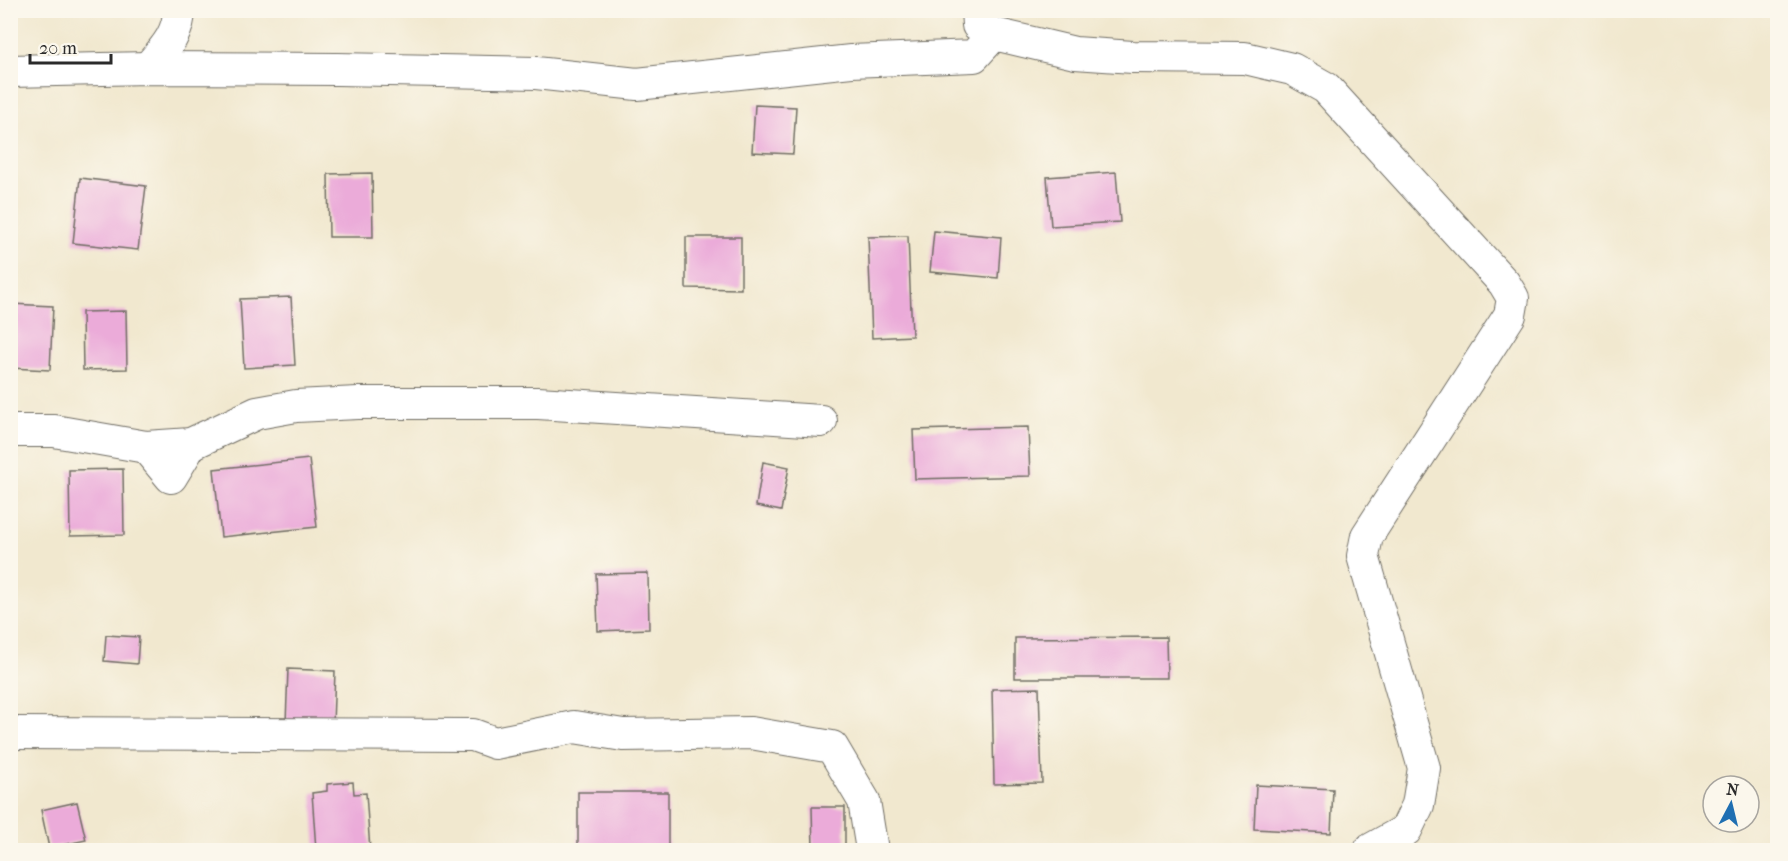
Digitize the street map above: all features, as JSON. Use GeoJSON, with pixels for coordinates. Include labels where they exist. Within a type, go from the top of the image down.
{"type":"FeatureCollection","features":[{"type":"Feature","properties":{"kind":"street"},"geometry":{"type":"LineString","coordinates":[[148,68],[173,38],[179,20],[179,10]]}},
{"type":"Feature","properties":{"kind":"street"},"geometry":{"type":"LineString","coordinates":[[10,71],[148,68],[536,73],[637,84],[851,61],[974,56],[985,22],[1075,53],[1133,57],[1245,58],[1292,69],[1326,88],[1504,283],[1513,298],[1510,315],[1366,536],[1363,556],[1424,768],[1418,805],[1406,830],[1370,850]]}},
{"type":"Feature","properties":{"kind":"street"},"geometry":{"type":"LineString","coordinates":[[10,431],[54,431],[146,447],[191,444],[257,413],[296,406],[358,403],[538,403],[821,422]]}},
{"type":"Feature","properties":{"kind":"street"},"geometry":{"type":"LineString","coordinates":[[10,734],[473,735],[495,743],[574,727],[624,735],[751,733],[832,747],[864,801],[872,850]]}},
{"type":"Feature","properties":{"kind":"building"},"geometry":{"type":"Polygon","coordinates":[[[755,105],[796,107],[793,154],[752,152],[755,105]]]}},
{"type":"Feature","properties":{"kind":"building"},"geometry":{"type":"Polygon","coordinates":[[[1116,172],[1120,222],[1051,226],[1047,177],[1116,172]]]}},
{"type":"Feature","properties":{"kind":"building"},"geometry":{"type":"Polygon","coordinates":[[[372,173],[373,237],[329,237],[328,174],[372,173]]]}},
{"type":"Feature","properties":{"kind":"building"},"geometry":{"type":"Polygon","coordinates":[[[80,178],[146,186],[138,250],[73,243],[80,178]]]}},
{"type":"Feature","properties":{"kind":"building"},"geometry":{"type":"Polygon","coordinates":[[[934,231],[1001,237],[998,278],[930,272],[934,231]]]}},
{"type":"Feature","properties":{"kind":"building"},"geometry":{"type":"Polygon","coordinates":[[[908,236],[912,336],[872,338],[868,237],[908,236]]]}},
{"type":"Feature","properties":{"kind":"building"},"geometry":{"type":"Polygon","coordinates":[[[686,237],[741,237],[741,289],[686,288],[686,237]]]}},
{"type":"Feature","properties":{"kind":"building"},"geometry":{"type":"Polygon","coordinates":[[[291,297],[295,365],[244,368],[240,299],[291,297]]]}},
{"type":"Feature","properties":{"kind":"building"},"geometry":{"type":"Polygon","coordinates":[[[10,304],[53,306],[50,370],[10,368],[10,304]]]}},
{"type":"Feature","properties":{"kind":"building"},"geometry":{"type":"Polygon","coordinates":[[[126,311],[127,369],[83,370],[82,312],[126,311]]]}},
{"type":"Feature","properties":{"kind":"building"},"geometry":{"type":"Polygon","coordinates":[[[1028,427],[1030,476],[915,479],[913,430],[1028,427]]]}},
{"type":"Feature","properties":{"kind":"building"},"geometry":{"type":"Polygon","coordinates":[[[309,459],[317,527],[221,537],[214,469],[309,459]]]}},
{"type":"Feature","properties":{"kind":"building"},"geometry":{"type":"Polygon","coordinates":[[[763,462],[789,467],[781,511],[756,506],[763,462]]]}},
{"type":"Feature","properties":{"kind":"building"},"geometry":{"type":"Polygon","coordinates":[[[123,469],[124,535],[70,536],[69,470],[123,469]]]}},
{"type":"Feature","properties":{"kind":"building"},"geometry":{"type":"Polygon","coordinates":[[[648,573],[649,629],[598,631],[596,574],[648,573]]]}},
{"type":"Feature","properties":{"kind":"building"},"geometry":{"type":"Polygon","coordinates":[[[106,635],[139,637],[137,664],[104,661],[106,635]]]}},
{"type":"Feature","properties":{"kind":"building"},"geometry":{"type":"Polygon","coordinates":[[[1166,637],[1167,678],[1015,678],[1015,638],[1166,637]]]}},
{"type":"Feature","properties":{"kind":"building"},"geometry":{"type":"Polygon","coordinates":[[[288,669],[335,671],[333,724],[286,723],[288,669]]]}},
{"type":"Feature","properties":{"kind":"building"},"geometry":{"type":"Polygon","coordinates":[[[1039,688],[1042,783],[994,784],[992,689],[1039,688]]]}},
{"type":"Feature","properties":{"kind":"building"},"geometry":{"type":"Polygon","coordinates":[[[353,782],[354,794],[366,793],[370,850],[316,850],[312,793],[327,791],[327,784],[353,782]]]}},
{"type":"Feature","properties":{"kind":"building"},"geometry":{"type":"Polygon","coordinates":[[[1256,785],[1333,789],[1331,833],[1254,829],[1256,785]]]}},
{"type":"Feature","properties":{"kind":"building"},"geometry":{"type":"Polygon","coordinates":[[[578,792],[668,792],[668,847],[578,847],[578,792]]]}},
{"type":"Feature","properties":{"kind":"building"},"geometry":{"type":"Polygon","coordinates":[[[77,802],[86,840],[49,848],[41,810],[77,802]]]}},
{"type":"Feature","properties":{"kind":"building"},"geometry":{"type":"Polygon","coordinates":[[[812,807],[845,807],[845,850],[813,850],[812,807]]]}}]}
